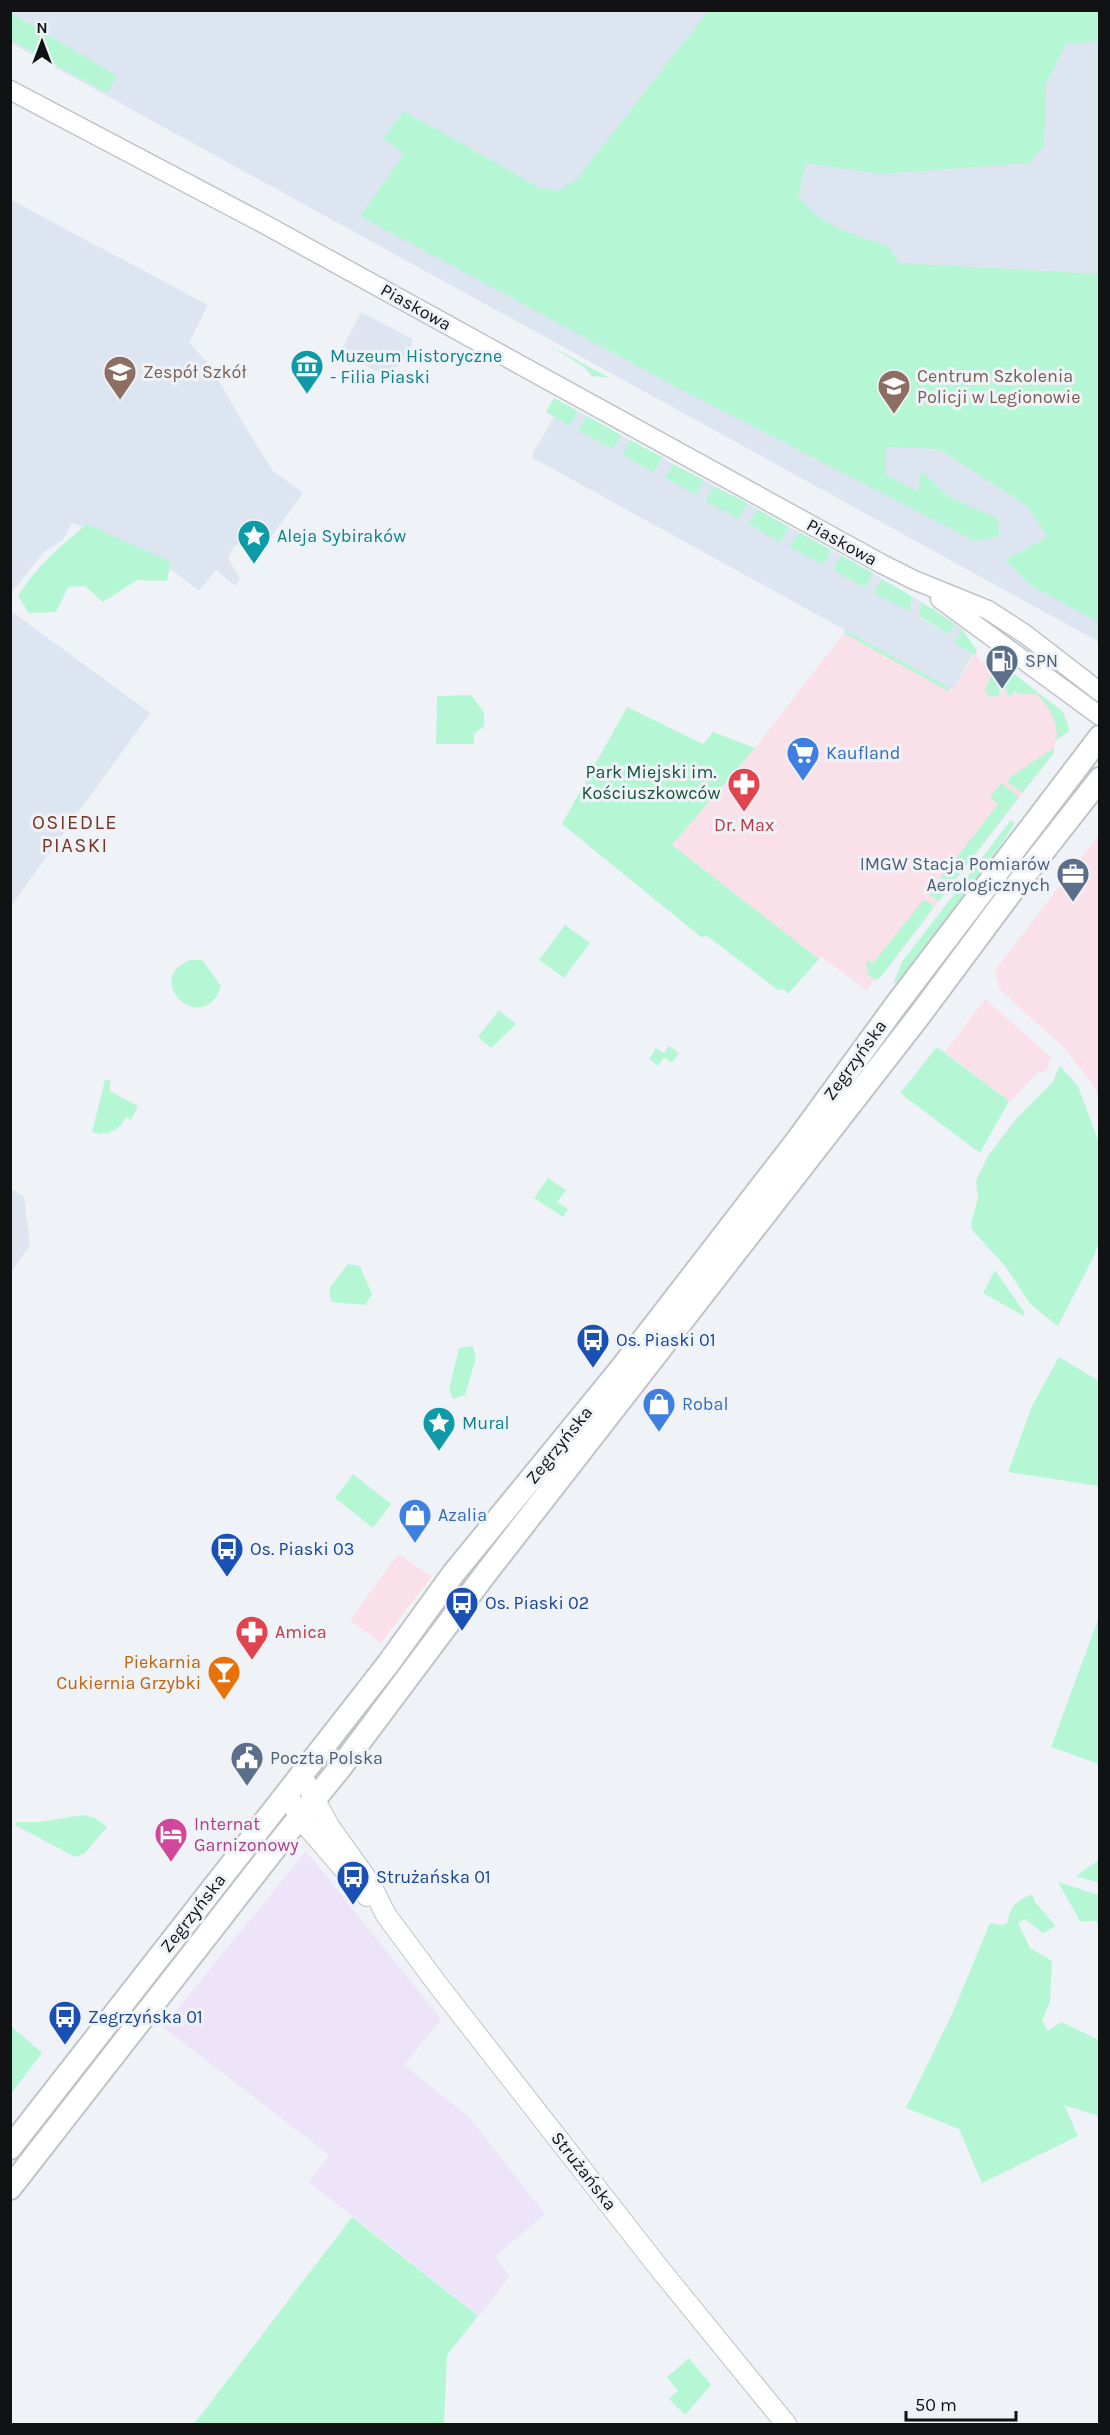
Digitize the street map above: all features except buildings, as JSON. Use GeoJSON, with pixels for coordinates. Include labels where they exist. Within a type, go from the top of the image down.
{"type":"FeatureCollection","features":[{"type":"Feature","properties":{"kind":"main road","name":"Zegrzyńska"},"geometry":{"type":"LineString","coordinates":[[10,2148],[388,1664],[453,1574],[634,1352],[799,1138],[910,986],[1100,737]]}},
{"type":"Feature","properties":{"kind":"main road","name":"Zegrzyńska"},"geometry":{"type":"LineString","coordinates":[[10,2188],[299,1817],[340,1768],[486,1573],[1100,779]]}},
{"type":"Feature","properties":{"kind":"main road","name":"Strużańska"},"geometry":{"type":"LineString","coordinates":[[301,1774],[329,1826],[371,1885],[386,1914],[438,1985],[660,2268],[786,2424]]}},
{"type":"Feature","properties":{"kind":"main road","name":"Strużańska"},"geometry":{"type":"LineString","coordinates":[[287,1792],[299,1817],[359,1889],[386,1914]]}},
{"type":"Feature","properties":{"kind":"street","name":"Piaskowa"},"geometry":{"type":"LineString","coordinates":[[10,90],[266,225],[839,541],[914,580],[988,610],[1034,641],[1100,692]]}},
{"type":"Feature","properties":{"kind":"street","name":"Piaskowa"},"geometry":{"type":"LineString","coordinates":[[914,580],[1100,716]]}},
{"type":"Feature","properties":{"kind":"shaded area","name":"Centrum Szkolenia Policji w Legionowie"},"geometry":{"type":"Polygon","coordinates":[[[11,10],[1099,11],[1099,642],[11,43],[11,10]]]}},
{"type":"Feature","properties":{"kind":"shaded area","name":"Zespół Szkół"},"geometry":{"type":"Polygon","coordinates":[[[11,200],[208,305],[189,343],[209,364],[273,471],[303,493],[264,547],[235,545],[228,558],[240,579],[235,586],[216,570],[199,591],[154,556],[72,523],[63,540],[45,551],[11,593],[11,200]]]}},
{"type":"Feature","properties":{"kind":"shaded area"},"geometry":{"type":"Polygon","coordinates":[[[361,312],[412,339],[412,346],[389,378],[340,352],[361,312]]]}},
{"type":"Feature","properties":{"kind":"shaded area"},"geometry":{"type":"Polygon","coordinates":[[[578,411],[587,416],[579,431],[613,449],[621,435],[630,440],[623,455],[650,471],[654,473],[662,457],[673,464],[665,478],[696,495],[704,480],[714,486],[707,501],[739,518],[747,503],[757,509],[749,524],[780,542],[789,527],[799,532],[791,547],[823,565],[831,550],[841,555],[833,570],[865,588],[873,573],[882,579],[874,593],[911,605],[911,596],[922,602],[918,615],[921,619],[949,634],[955,624],[962,629],[955,644],[973,655],[953,689],[950,688],[948,691],[844,633],[845,630],[533,458],[532,455],[554,416],[570,426],[578,411]]]}},
{"type":"Feature","properties":{"kind":"shaded area"},"geometry":{"type":"Polygon","coordinates":[[[11,611],[150,713],[11,906],[11,611]]]}},
{"type":"Feature","properties":{"kind":"shaded area"},"geometry":{"type":"Polygon","coordinates":[[[844,633],[948,690],[953,689],[977,651],[977,658],[995,668],[1005,667],[1063,712],[1069,729],[1056,740],[1053,754],[880,978],[876,978],[867,990],[821,957],[819,959],[672,845],[755,748],[844,633]]]}},
{"type":"Feature","properties":{"kind":"shaded area","name":"IMGW Stacja Pomiarów Aerologicznych"},"geometry":{"type":"Polygon","coordinates":[[[1099,835],[1099,1097],[1090,1081],[1064,1048],[999,989],[995,970],[1099,835]]]}},
{"type":"Feature","properties":{"kind":"shaded area"},"geometry":{"type":"Polygon","coordinates":[[[985,999],[1052,1058],[1047,1063],[1050,1066],[1043,1074],[1039,1071],[1010,1102],[945,1052],[985,999]]]}},
{"type":"Feature","properties":{"kind":"shaded area"},"geometry":{"type":"Polygon","coordinates":[[[11,1188],[24,1197],[30,1245],[11,1272],[11,1188]]]}},
{"type":"Feature","properties":{"kind":"shaded area"},"geometry":{"type":"Polygon","coordinates":[[[398,1554],[432,1576],[381,1643],[350,1620],[398,1554]]]}},
{"type":"Feature","properties":{"kind":"shaded area"},"geometry":{"type":"Polygon","coordinates":[[[306,1851],[441,2019],[404,2065],[470,2118],[545,2214],[495,2257],[510,2276],[479,2316],[309,2182],[329,2155],[163,2027],[306,1851]]]}},
{"type":"Feature","properties":{"kind":"green space","name":"Centrum Szkolenia Policji w Legionowie"},"geometry":{"type":"Polygon","coordinates":[[[708,11],[1099,11],[1099,41],[1066,44],[1046,84],[1044,145],[1029,163],[881,174],[806,163],[798,197],[819,218],[839,229],[889,247],[899,263],[1099,274],[1099,623],[1029,584],[1005,560],[1048,537],[1027,506],[939,449],[886,447],[886,475],[919,492],[921,470],[948,496],[998,519],[999,536],[975,541],[682,390],[360,216],[404,154],[383,138],[404,111],[540,188],[558,191],[576,180],[708,11]]]}},
{"type":"Feature","properties":{"kind":"green space"},"geometry":{"type":"Polygon","coordinates":[[[11,13],[117,76],[107,93],[11,40],[11,13]]]}},
{"type":"Feature","properties":{"kind":"green space"},"geometry":{"type":"Polygon","coordinates":[[[545,343],[610,378],[592,376],[584,367],[545,343]]]}},
{"type":"Feature","properties":{"kind":"green space"},"geometry":{"type":"Polygon","coordinates":[[[554,398],[578,411],[570,426],[546,412],[554,398]]]}},
{"type":"Feature","properties":{"kind":"green space"},"geometry":{"type":"Polygon","coordinates":[[[587,416],[621,435],[614,449],[578,431],[587,416]]]}},
{"type":"Feature","properties":{"kind":"green space"},"geometry":{"type":"Polygon","coordinates":[[[630,440],[662,457],[654,473],[623,455],[630,440]]]}},
{"type":"Feature","properties":{"kind":"green space"},"geometry":{"type":"Polygon","coordinates":[[[673,464],[704,480],[696,495],[665,478],[673,464]]]}},
{"type":"Feature","properties":{"kind":"green space"},"geometry":{"type":"Polygon","coordinates":[[[714,486],[747,503],[739,519],[706,501],[714,486]]]}},
{"type":"Feature","properties":{"kind":"green space"},"geometry":{"type":"Polygon","coordinates":[[[757,509],[789,527],[780,542],[748,524],[757,509]]]}},
{"type":"Feature","properties":{"kind":"green space"},"geometry":{"type":"Polygon","coordinates":[[[87,524],[171,562],[167,581],[137,580],[103,602],[85,586],[68,587],[56,612],[29,613],[18,596],[49,557],[87,524]]]}},
{"type":"Feature","properties":{"kind":"green space"},"geometry":{"type":"Polygon","coordinates":[[[799,532],[831,550],[823,565],[790,547],[799,532]]]}},
{"type":"Feature","properties":{"kind":"green space"},"geometry":{"type":"Polygon","coordinates":[[[841,555],[873,573],[865,588],[833,570],[841,555]]]}},
{"type":"Feature","properties":{"kind":"green space"},"geometry":{"type":"Polygon","coordinates":[[[882,579],[911,596],[908,611],[874,593],[882,579]]]}},
{"type":"Feature","properties":{"kind":"green space"},"geometry":{"type":"Polygon","coordinates":[[[922,602],[955,624],[949,634],[918,616],[922,602]]]}},
{"type":"Feature","properties":{"kind":"green space"},"geometry":{"type":"Polygon","coordinates":[[[962,629],[977,651],[974,655],[955,644],[962,629]]]}},
{"type":"Feature","properties":{"kind":"green space"},"geometry":{"type":"Polygon","coordinates":[[[845,630],[950,688],[948,691],[844,633],[845,630]]]}},
{"type":"Feature","properties":{"kind":"green space"},"geometry":{"type":"Polygon","coordinates":[[[1005,667],[1063,712],[1068,732],[1056,740],[1057,734],[1052,715],[1037,694],[1018,694],[1017,691],[1013,691],[1013,695],[1007,695],[1006,688],[999,689],[999,696],[989,697],[985,690],[986,685],[990,684],[988,681],[995,668],[1005,667]]]}},
{"type":"Feature","properties":{"kind":"green space"},"geometry":{"type":"Polygon","coordinates":[[[471,695],[484,712],[484,726],[474,734],[474,744],[436,744],[437,696],[471,695]]]}},
{"type":"Feature","properties":{"kind":"green space","name":"Park Miejski im. Kościuszkowców"},"geometry":{"type":"Polygon","coordinates":[[[627,707],[703,744],[713,732],[755,748],[672,845],[819,959],[788,994],[785,990],[778,990],[707,936],[701,937],[562,824],[627,707]]]}},
{"type":"Feature","properties":{"kind":"green space"},"geometry":{"type":"Polygon","coordinates":[[[1054,748],[1053,754],[1022,793],[1007,782],[1013,775],[1054,748]]]}},
{"type":"Feature","properties":{"kind":"green space"},"geometry":{"type":"Polygon","coordinates":[[[1001,783],[1019,797],[939,901],[928,894],[998,804],[990,797],[1001,783]]]}},
{"type":"Feature","properties":{"kind":"green space"},"geometry":{"type":"Polygon","coordinates":[[[1011,820],[1015,823],[988,863],[900,980],[893,984],[902,962],[1011,820]]]}},
{"type":"Feature","properties":{"kind":"green space"},"geometry":{"type":"Polygon","coordinates":[[[924,899],[933,908],[880,978],[875,980],[866,973],[869,970],[866,965],[868,960],[873,963],[924,899]]]}},
{"type":"Feature","properties":{"kind":"green space"},"geometry":{"type":"Polygon","coordinates":[[[565,925],[590,943],[564,978],[539,960],[565,925]]]}},
{"type":"Feature","properties":{"kind":"green space"},"geometry":{"type":"Polygon","coordinates":[[[190,960],[202,960],[221,986],[213,1001],[202,1007],[191,1006],[180,1000],[173,991],[171,980],[176,969],[190,960]]]}},
{"type":"Feature","properties":{"kind":"green space"},"geometry":{"type":"Polygon","coordinates":[[[499,1010],[516,1024],[491,1048],[478,1037],[499,1010]]]}},
{"type":"Feature","properties":{"kind":"green space"},"geometry":{"type":"Polygon","coordinates":[[[669,1046],[679,1053],[672,1062],[664,1057],[658,1066],[649,1059],[656,1048],[664,1053],[669,1046]]]}},
{"type":"Feature","properties":{"kind":"green space"},"geometry":{"type":"Polygon","coordinates":[[[937,1047],[1009,1101],[980,1153],[900,1093],[937,1047]]]}},
{"type":"Feature","properties":{"kind":"green space"},"geometry":{"type":"Polygon","coordinates":[[[1060,1066],[1078,1086],[1097,1137],[1100,1153],[1100,1238],[1094,1256],[1058,1326],[1031,1305],[1005,1266],[972,1230],[971,1223],[978,1198],[976,1181],[988,1156],[1016,1119],[1052,1083],[1060,1066]]]}},
{"type":"Feature","properties":{"kind":"green space"},"geometry":{"type":"Polygon","coordinates":[[[105,1080],[110,1080],[110,1091],[138,1106],[131,1120],[126,1117],[112,1132],[103,1134],[92,1132],[105,1080]]]}},
{"type":"Feature","properties":{"kind":"green space"},"geometry":{"type":"Polygon","coordinates":[[[548,1178],[566,1190],[557,1202],[568,1209],[563,1217],[534,1198],[548,1178]]]}},
{"type":"Feature","properties":{"kind":"green space"},"geometry":{"type":"Polygon","coordinates":[[[348,1264],[360,1266],[372,1294],[365,1305],[331,1302],[329,1289],[348,1264]]]}},
{"type":"Feature","properties":{"kind":"green space"},"geometry":{"type":"Polygon","coordinates":[[[995,1270],[1024,1312],[1024,1316],[983,1293],[995,1270]]]}},
{"type":"Feature","properties":{"kind":"green space"},"geometry":{"type":"Polygon","coordinates":[[[473,1346],[476,1358],[465,1395],[453,1399],[449,1390],[459,1348],[473,1346]]]}},
{"type":"Feature","properties":{"kind":"green space"},"geometry":{"type":"Polygon","coordinates":[[[1059,1357],[1099,1381],[1099,1486],[1008,1472],[1032,1406],[1059,1357]]]}},
{"type":"Feature","properties":{"kind":"green space"},"geometry":{"type":"Polygon","coordinates":[[[353,1474],[391,1504],[373,1528],[335,1498],[353,1474]]]}},
{"type":"Feature","properties":{"kind":"green space"},"geometry":{"type":"Polygon","coordinates":[[[1099,1617],[1099,1764],[1051,1747],[1099,1617]]]}},
{"type":"Feature","properties":{"kind":"green space"},"geometry":{"type":"Polygon","coordinates":[[[84,1815],[95,1818],[107,1827],[85,1853],[75,1857],[15,1825],[17,1822],[39,1822],[84,1815]]]}},
{"type":"Feature","properties":{"kind":"green space"},"geometry":{"type":"Polygon","coordinates":[[[1099,1860],[1099,1883],[1076,1876],[1099,1860]]]}},
{"type":"Feature","properties":{"kind":"green space"},"geometry":{"type":"Polygon","coordinates":[[[1058,1882],[1099,1895],[1099,1924],[1096,1921],[1080,1921],[1058,1882]]]}},
{"type":"Feature","properties":{"kind":"green space"},"geometry":{"type":"Polygon","coordinates":[[[1032,1894],[1035,1902],[1056,1926],[1043,1933],[1025,1919],[1018,1923],[1030,1948],[1052,1961],[1050,2002],[1042,2020],[1048,2031],[1061,2022],[1099,2040],[1099,2116],[1064,2105],[1078,2136],[982,2183],[959,2129],[906,2108],[953,2012],[990,1923],[1002,1925],[1007,1923],[1015,1904],[1032,1894]]]}},
{"type":"Feature","properties":{"kind":"green space"},"geometry":{"type":"Polygon","coordinates":[[[11,2026],[42,2053],[11,2094],[11,2026]]]}},
{"type":"Feature","properties":{"kind":"green space"},"geometry":{"type":"Polygon","coordinates":[[[352,2217],[478,2316],[447,2355],[444,2424],[194,2424],[352,2217]]]}},
{"type":"Feature","properties":{"kind":"green space"},"geometry":{"type":"Polygon","coordinates":[[[689,2358],[711,2385],[685,2415],[669,2399],[678,2391],[667,2377],[689,2358]]]}},
{"type":"Feature","properties":{"kind":"place","name":"Muzeum Historyczne - Filia Piaski"},"geometry":{"type":"Point","coordinates":[307,395]}},
{"type":"Feature","properties":{"kind":"place","name":"Zespół Szkół"},"geometry":{"type":"Point","coordinates":[120,401]}},
{"type":"Feature","properties":{"kind":"place","name":"Centrum Szkolenia Policji w Legionowie"},"geometry":{"type":"Point","coordinates":[894,415]}},
{"type":"Feature","properties":{"kind":"place","name":"Aleja Sybiraków"},"geometry":{"type":"Point","coordinates":[254,565]}},
{"type":"Feature","properties":{"kind":"place","name":"SPN"},"geometry":{"type":"Point","coordinates":[1002,690]}},
{"type":"Feature","properties":{"kind":"place","name":"Kaufland"},"geometry":{"type":"Point","coordinates":[803,782]}},
{"type":"Feature","properties":{"kind":"place","name":"Dr. Max"},"geometry":{"type":"Point","coordinates":[744,813]}},
{"type":"Feature","properties":{"kind":"place","name":"IMGW Stacja Pomiarów Aerologicznych"},"geometry":{"type":"Point","coordinates":[1073,903]}},
{"type":"Feature","properties":{"kind":"place","name":"Os. Piaski 01"},"geometry":{"type":"Point","coordinates":[593,1369]}},
{"type":"Feature","properties":{"kind":"place","name":"Robal"},"geometry":{"type":"Point","coordinates":[659,1433]}},
{"type":"Feature","properties":{"kind":"place","name":"Mural"},"geometry":{"type":"Point","coordinates":[439,1452]}},
{"type":"Feature","properties":{"kind":"place","name":"Azalia"},"geometry":{"type":"Point","coordinates":[415,1544]}},
{"type":"Feature","properties":{"kind":"place","name":"Os. Piaski 03"},"geometry":{"type":"Point","coordinates":[227,1578]}},
{"type":"Feature","properties":{"kind":"place","name":"Os. Piaski 02"},"geometry":{"type":"Point","coordinates":[462,1632]}},
{"type":"Feature","properties":{"kind":"place","name":"Amica"},"geometry":{"type":"Point","coordinates":[252,1661]}},
{"type":"Feature","properties":{"kind":"place","name":"Piekarnia Cukiernia Grzybki"},"geometry":{"type":"Point","coordinates":[224,1701]}},
{"type":"Feature","properties":{"kind":"place","name":"Poczta Polska"},"geometry":{"type":"Point","coordinates":[247,1787]}},
{"type":"Feature","properties":{"kind":"place","name":"Internat Garnizonowy"},"geometry":{"type":"Point","coordinates":[171,1863]}},
{"type":"Feature","properties":{"kind":"place","name":"Strużańska 01"},"geometry":{"type":"Point","coordinates":[353,1906]}},
{"type":"Feature","properties":{"kind":"place","name":"Zegrzyńska 01"},"geometry":{"type":"Point","coordinates":[65,2046]}},
{"type":"Feature","properties":{"kind":"district","name":"OSIEDLE PIASKI"},"geometry":{"type":"Point","coordinates":[75,834]}}]}
